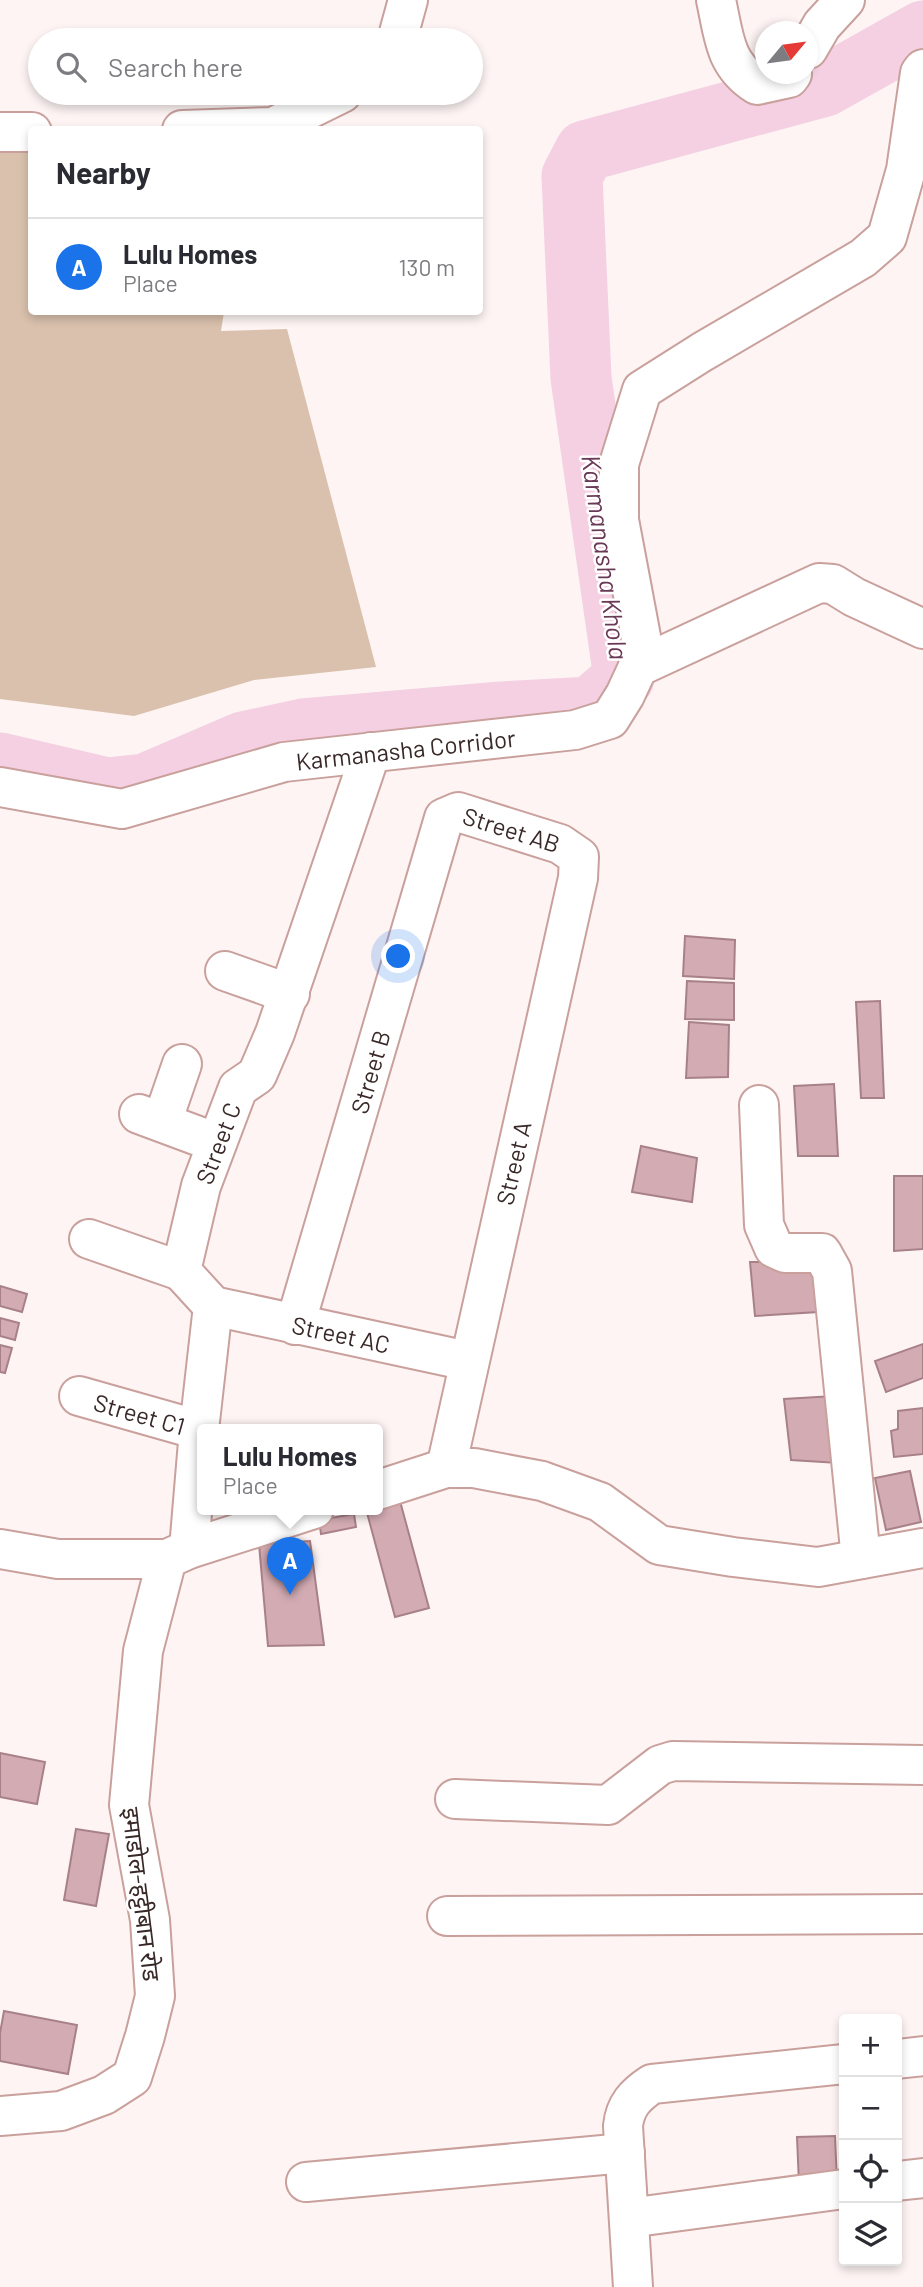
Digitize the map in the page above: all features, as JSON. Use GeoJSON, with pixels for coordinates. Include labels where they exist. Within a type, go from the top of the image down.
{"type":"FeatureCollection","features":[{"type":"Feature","properties":{"kind":"street"},"geometry":{"type":"LineString","coordinates":[[400,28],[408,0]]}},
{"type":"Feature","properties":{"kind":"street"},"geometry":{"type":"LineString","coordinates":[[716,0],[727,50],[741,75],[755,84]]}},
{"type":"Feature","properties":{"kind":"street"},"geometry":{"type":"LineString","coordinates":[[818,31],[845,0]]}},
{"type":"Feature","properties":{"kind":"street","name":"Karmanasha Corridor"},"geometry":{"type":"LineString","coordinates":[[0,787],[122,809],[284,762],[575,730],[611,719],[638,667],[641,637],[619,520],[620,464],[642,390],[863,258],[887,237],[906,170],[920,73],[923,69]]}},
{"type":"Feature","properties":{"kind":"street"},"geometry":{"type":"LineString","coordinates":[[275,126],[318,105]]}},
{"type":"Feature","properties":{"kind":"street"},"geometry":{"type":"LineString","coordinates":[[0,132],[28,132]]}},
{"type":"Feature","properties":{"kind":"street"},"geometry":{"type":"LineString","coordinates":[[638,667],[819,583],[833,584],[854,597],[923,629]]}},
{"type":"Feature","properties":{"kind":"street","name":"Street C"},"geometry":{"type":"LineString","coordinates":[[181,1271],[201,1186],[238,1088],[257,1076],[290,994],[370,752]]}},
{"type":"Feature","properties":{"kind":"street","name":"Street AB"},"geometry":{"type":"LineString","coordinates":[[444,818],[458,812],[560,845],[579,857]]}},
{"type":"Feature","properties":{"kind":"street","name":"Street B"},"geometry":{"type":"LineString","coordinates":[[295,1325],[444,818]]}},
{"type":"Feature","properties":{"kind":"street","name":"Street A"},"geometry":{"type":"LineString","coordinates":[[446,1468],[578,878],[579,857]]}},
{"type":"Feature","properties":{"kind":"street"},"geometry":{"type":"LineString","coordinates":[[225,971],[290,994]]}},
{"type":"Feature","properties":{"kind":"street"},"geometry":{"type":"LineString","coordinates":[[182,1064],[151,1118],[217,1143]]}},
{"type":"Feature","properties":{"kind":"street"},"geometry":{"type":"LineString","coordinates":[[759,1105],[764,1225],[774,1248],[785,1253],[821,1253],[832,1271],[861,1559]]}},
{"type":"Feature","properties":{"kind":"street"},"geometry":{"type":"LineString","coordinates":[[89,1239],[181,1271],[213,1306],[200,1424]]}},
{"type":"Feature","properties":{"kind":"street","name":"Street AC"},"geometry":{"type":"LineString","coordinates":[[213,1306],[468,1361]]}},
{"type":"Feature","properties":{"kind":"street","name":"Street C1"},"geometry":{"type":"LineString","coordinates":[[79,1396],[197,1429]]}},
{"type":"Feature","properties":{"kind":"street"},"geometry":{"type":"LineString","coordinates":[[178,1554],[197,1442]]}},
{"type":"Feature","properties":{"kind":"street"},"geometry":{"type":"LineString","coordinates":[[383,1488],[446,1468],[474,1468],[542,1481],[600,1502],[659,1545],[818,1567],[923,1548]]}},
{"type":"Feature","properties":{"kind":"street"},"geometry":{"type":"LineString","coordinates":[[0,1549],[58,1559],[178,1554],[296,1515]]}},
{"type":"Feature","properties":{"kind":"street","name":"इमाडोल-हट्टीबान रोड"},"geometry":{"type":"LineString","coordinates":[[0,2116],[61,2110],[104,2095],[132,2077],[145,2036],[155,1996],[150,1920],[129,1805],[143,1651],[178,1554]]}},
{"type":"Feature","properties":{"kind":"street"},"geometry":{"type":"LineString","coordinates":[[455,1799],[608,1805],[660,1765],[673,1761],[923,1765]]}},
{"type":"Feature","properties":{"kind":"street"},"geometry":{"type":"LineString","coordinates":[[447,1916],[923,1914]]}},
{"type":"Feature","properties":{"kind":"street"},"geometry":{"type":"LineString","coordinates":[[902,2058],[923,2056]]}},
{"type":"Feature","properties":{"kind":"street"},"geometry":{"type":"LineString","coordinates":[[633,2287],[623,2126],[624,2113],[635,2095],[652,2084],[839,2065]]}},
{"type":"Feature","properties":{"kind":"street"},"geometry":{"type":"LineString","coordinates":[[306,2182],[625,2153]]}},
{"type":"Feature","properties":{"kind":"street"},"geometry":{"type":"LineString","coordinates":[[902,2180],[923,2178]]}},
{"type":"Feature","properties":{"kind":"street"},"geometry":{"type":"LineString","coordinates":[[629,2218],[839,2190]]}},
{"type":"Feature","properties":{"kind":"shaded area"},"geometry":{"type":"Polygon","coordinates":[[[0,140],[28,140],[28,315],[224,315],[221,331],[287,329],[376,667],[254,680],[134,716],[0,699],[0,140]]]}},
{"type":"Feature","properties":{"kind":"building"},"geometry":{"type":"Polygon","coordinates":[[[685,936],[735,940],[734,979],[683,976],[685,936]]]}},
{"type":"Feature","properties":{"kind":"building"},"geometry":{"type":"Polygon","coordinates":[[[687,981],[734,983],[734,1020],[685,1019],[687,981]]]}},
{"type":"Feature","properties":{"kind":"building"},"geometry":{"type":"Polygon","coordinates":[[[880,1001],[884,1098],[861,1098],[856,1002],[880,1001]]]}},
{"type":"Feature","properties":{"kind":"building"},"geometry":{"type":"Polygon","coordinates":[[[689,1022],[729,1025],[728,1077],[686,1078],[689,1022]]]}},
{"type":"Feature","properties":{"kind":"building"},"geometry":{"type":"Polygon","coordinates":[[[834,1084],[838,1156],[798,1156],[794,1086],[834,1084]]]}},
{"type":"Feature","properties":{"kind":"building"},"geometry":{"type":"Polygon","coordinates":[[[641,1146],[697,1158],[692,1202],[632,1192],[641,1146]]]}},
{"type":"Feature","properties":{"kind":"building"},"geometry":{"type":"Polygon","coordinates":[[[894,1176],[923,1176],[923,1249],[894,1251],[894,1176]]]}},
{"type":"Feature","properties":{"kind":"building"},"geometry":{"type":"Polygon","coordinates":[[[750,1262],[811,1262],[818,1312],[755,1316],[750,1262]]]}},
{"type":"Feature","properties":{"kind":"building"},"geometry":{"type":"Polygon","coordinates":[[[0,1286],[27,1294],[22,1312],[0,1306],[0,1286]]]}},
{"type":"Feature","properties":{"kind":"building"},"geometry":{"type":"Polygon","coordinates":[[[0,1318],[19,1323],[15,1340],[0,1336],[0,1318]]]}},
{"type":"Feature","properties":{"kind":"building"},"geometry":{"type":"Polygon","coordinates":[[[923,1344],[923,1378],[886,1392],[875,1361],[923,1344]]]}},
{"type":"Feature","properties":{"kind":"building"},"geometry":{"type":"Polygon","coordinates":[[[0,1345],[12,1348],[5,1373],[0,1372],[0,1345]]]}},
{"type":"Feature","properties":{"kind":"building"},"geometry":{"type":"Polygon","coordinates":[[[834,1396],[838,1463],[791,1460],[784,1399],[834,1396]]]}},
{"type":"Feature","properties":{"kind":"building"},"geometry":{"type":"Polygon","coordinates":[[[923,1408],[923,1454],[894,1457],[891,1431],[898,1429],[898,1411],[923,1408]]]}},
{"type":"Feature","properties":{"kind":"building"},"geometry":{"type":"Polygon","coordinates":[[[910,1471],[921,1522],[886,1530],[875,1478],[910,1471]]]}},
{"type":"Feature","properties":{"kind":"building"},"geometry":{"type":"Polygon","coordinates":[[[400,1501],[429,1608],[395,1617],[368,1515],[383,1515],[383,1506],[400,1501]]]}},
{"type":"Feature","properties":{"kind":"building"},"geometry":{"type":"Polygon","coordinates":[[[354,1515],[356,1527],[321,1534],[319,1520],[354,1515]]]}},
{"type":"Feature","properties":{"kind":"building"},"geometry":{"type":"Polygon","coordinates":[[[310,1541],[324,1645],[268,1646],[259,1544],[310,1541]]]}},
{"type":"Feature","properties":{"kind":"building"},"geometry":{"type":"Polygon","coordinates":[[[0,1753],[45,1762],[37,1804],[0,1797],[0,1753]]]}},
{"type":"Feature","properties":{"kind":"building"},"geometry":{"type":"Polygon","coordinates":[[[76,1829],[109,1834],[96,1906],[64,1900],[76,1829]]]}},
{"type":"Feature","properties":{"kind":"building"},"geometry":{"type":"Polygon","coordinates":[[[4,2011],[77,2025],[68,2074],[0,2061],[0,2033],[4,2011]]]}},
{"type":"Feature","properties":{"kind":"building"},"geometry":{"type":"Polygon","coordinates":[[[835,2136],[837,2182],[799,2184],[797,2137],[835,2136]]]}},
{"type":"Feature","properties":{"kind":"waterway","name":"Karmanasha Khola"},"geometry":{"type":"LineString","coordinates":[[0,763],[107,788],[145,784],[243,742],[303,729],[591,707],[624,678],[581,378],[572,176],[585,151],[825,86],[923,31]]}},
{"type":"Feature","properties":{"kind":"place","name":"Lulu Homes"},"geometry":{"type":"Point","coordinates":[290,1595]}}]}
